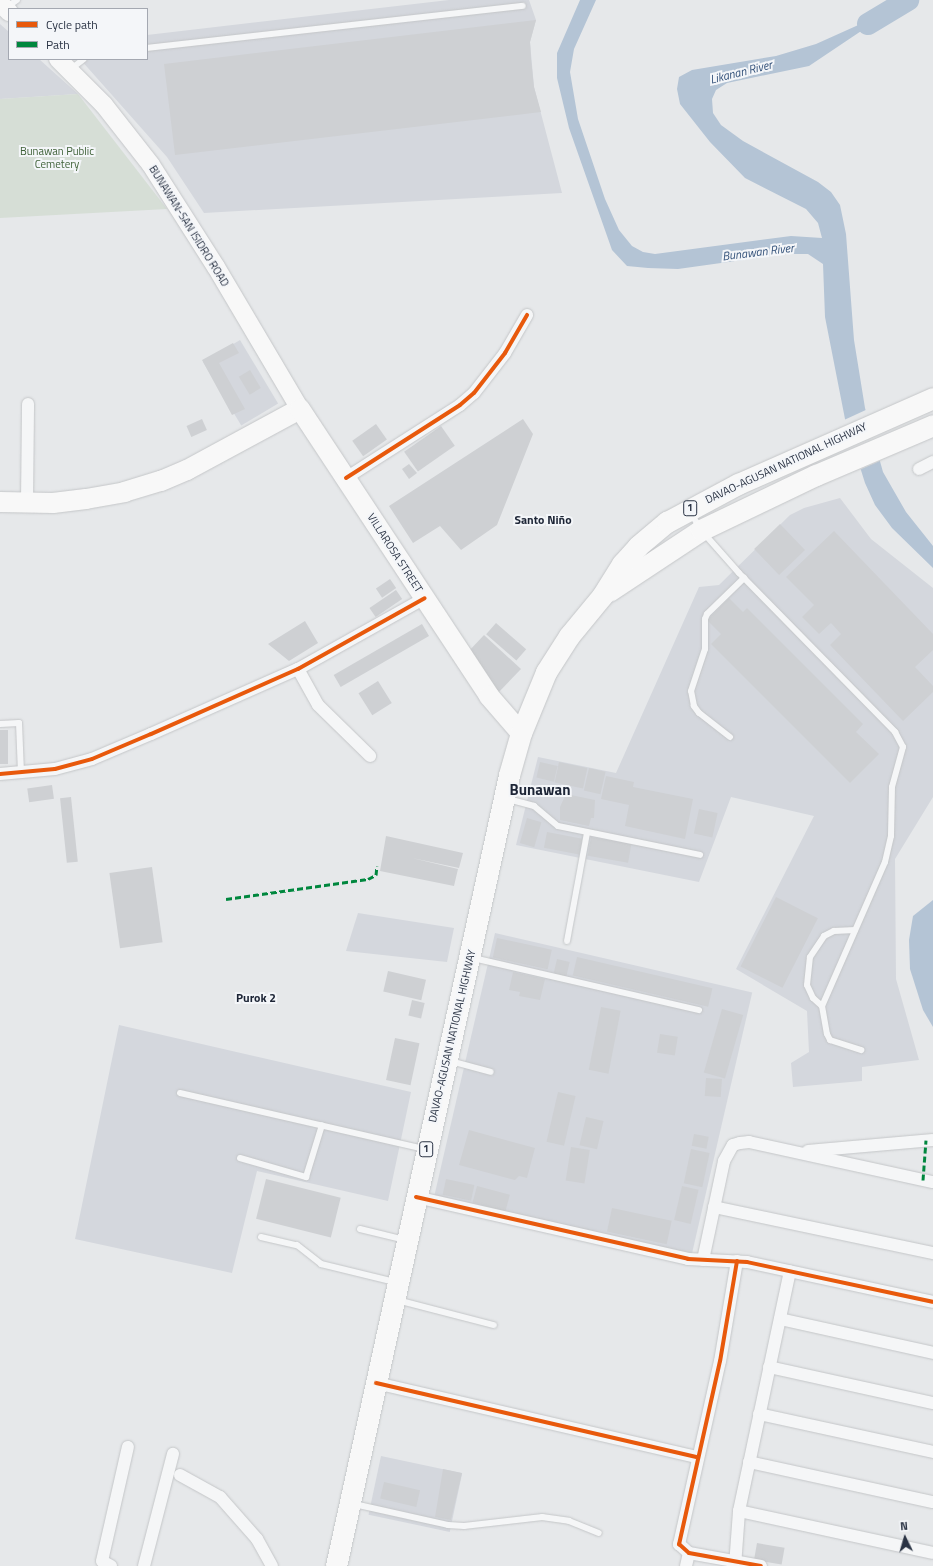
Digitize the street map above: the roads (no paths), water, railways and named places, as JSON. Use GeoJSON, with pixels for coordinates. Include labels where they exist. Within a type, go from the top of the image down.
{"type":"FeatureCollection","features":[{"type":"Feature","properties":{"kind":"highway","name":"DAVAO-AGUSAN NATIONAL HIGHWAY"},"geometry":{"type":"LineString","coordinates":[[336,1566],[406,1240],[504,798],[521,733],[538,690],[556,655],[602,596],[622,564],[638,546],[688,509],[804,453],[883,418],[933,398]]}},
{"type":"Feature","properties":{"kind":"highway","name":"DAVAO-AGUSAN NATIONAL HIGHWAY"},"geometry":{"type":"LineString","coordinates":[[602,596],[701,530],[816,475],[933,425]]}},
{"type":"Feature","properties":{"kind":"main road","name":"BUNAWAN-SAN ISIDRO ROAD"},"geometry":{"type":"LineString","coordinates":[[64,64],[128,133],[172,196],[300,409]]}},
{"type":"Feature","properties":{"kind":"main road","name":"VILLAROSA STREET"},"geometry":{"type":"LineString","coordinates":[[300,409],[489,696],[521,733]]}},
{"type":"Feature","properties":{"kind":"main road"},"geometry":{"type":"LineString","coordinates":[[0,502],[27,503],[86,499],[124,492],[161,481],[188,470],[300,409]]}},
{"type":"Feature","properties":{"kind":"street"},"geometry":{"type":"LineString","coordinates":[[346,478],[460,405],[474,393],[505,353],[527,315]]}},
{"type":"Feature","properties":{"kind":"street"},"geometry":{"type":"LineString","coordinates":[[27,503],[28,404]]}},
{"type":"Feature","properties":{"kind":"street"},"geometry":{"type":"LineString","coordinates":[[919,469],[933,462]]}},
{"type":"Feature","properties":{"kind":"street"},"geometry":{"type":"LineString","coordinates":[[0,774],[55,769],[92,758],[298,669],[425,598]]}},
{"type":"Feature","properties":{"kind":"street"},"geometry":{"type":"LineString","coordinates":[[298,669],[318,705],[370,756]]}},
{"type":"Feature","properties":{"kind":"street"},"geometry":{"type":"LineString","coordinates":[[794,1152],[933,1140]]}},
{"type":"Feature","properties":{"kind":"street"},"geometry":{"type":"LineString","coordinates":[[703,1260],[724,1160],[732,1145],[749,1142],[933,1182]]}},
{"type":"Feature","properties":{"kind":"street"},"geometry":{"type":"LineString","coordinates":[[416,1197],[703,1260],[737,1261],[933,1302]]}},
{"type":"Feature","properties":{"kind":"street"},"geometry":{"type":"LineString","coordinates":[[714,1207],[933,1253]]}},
{"type":"Feature","properties":{"kind":"street"},"geometry":{"type":"LineString","coordinates":[[737,1261],[720,1361],[697,1457],[680,1538],[681,1548],[689,1553],[736,1563],[761,1566]]}},
{"type":"Feature","properties":{"kind":"street"},"geometry":{"type":"LineString","coordinates":[[736,1563],[739,1511],[790,1272]]}},
{"type":"Feature","properties":{"kind":"street"},"geometry":{"type":"LineString","coordinates":[[780,1319],[933,1353]]}},
{"type":"Feature","properties":{"kind":"street"},"geometry":{"type":"LineString","coordinates":[[769,1367],[933,1403]]}},
{"type":"Feature","properties":{"kind":"street"},"geometry":{"type":"LineString","coordinates":[[376,1383],[697,1457]]}},
{"type":"Feature","properties":{"kind":"street"},"geometry":{"type":"LineString","coordinates":[[759,1414],[933,1452]]}},
{"type":"Feature","properties":{"kind":"street"},"geometry":{"type":"LineString","coordinates":[[111,1566],[102,1561],[128,1447]]}},
{"type":"Feature","properties":{"kind":"street"},"geometry":{"type":"LineString","coordinates":[[144,1566],[173,1454]]}},
{"type":"Feature","properties":{"kind":"street"},"geometry":{"type":"LineString","coordinates":[[749,1462],[933,1502]]}},
{"type":"Feature","properties":{"kind":"street"},"geometry":{"type":"LineString","coordinates":[[180,1475],[220,1497],[257,1539],[272,1566]]}},
{"type":"Feature","properties":{"kind":"street"},"geometry":{"type":"LineString","coordinates":[[739,1511],[933,1553]]}},
{"type":"Feature","properties":{"kind":"street"},"geometry":{"type":"LineString","coordinates":[[686,1566],[689,1553]]}},
{"type":"Feature","properties":{"kind":"lane"},"geometry":{"type":"LineString","coordinates":[[148,48],[522,6]]}},
{"type":"Feature","properties":{"kind":"lane"},"geometry":{"type":"LineString","coordinates":[[64,64],[80,60]]}},
{"type":"Feature","properties":{"kind":"lane"},"geometry":{"type":"LineString","coordinates":[[688,509],[701,530],[744,578],[895,732],[903,747],[892,787],[891,836],[885,862],[822,1006],[827,1034],[830,1040],[861,1050]]}},
{"type":"Feature","properties":{"kind":"lane"},"geometry":{"type":"LineString","coordinates":[[730,737],[699,713],[694,706],[691,691],[705,649],[705,619],[707,614],[744,578]]}},
{"type":"Feature","properties":{"kind":"lane"},"geometry":{"type":"LineString","coordinates":[[0,724],[19,723],[21,773]]}},
{"type":"Feature","properties":{"kind":"lane"},"geometry":{"type":"LineString","coordinates":[[504,798],[534,806],[558,826],[700,855]]}},
{"type":"Feature","properties":{"kind":"lane"},"geometry":{"type":"LineString","coordinates":[[567,941],[587,832]]}},
{"type":"Feature","properties":{"kind":"lane"},"geometry":{"type":"LineString","coordinates":[[822,1006],[813,998],[807,985],[810,957],[824,936],[834,931],[855,930]]}},
{"type":"Feature","properties":{"kind":"lane"},"geometry":{"type":"LineString","coordinates":[[469,957],[699,1010]]}},
{"type":"Feature","properties":{"kind":"lane"},"geometry":{"type":"LineString","coordinates":[[446,1060],[491,1072]]}},
{"type":"Feature","properties":{"kind":"lane"},"geometry":{"type":"LineString","coordinates":[[180,1093],[426,1149]]}},
{"type":"Feature","properties":{"kind":"lane"},"geometry":{"type":"LineString","coordinates":[[240,1158],[306,1177],[322,1125]]}},
{"type":"Feature","properties":{"kind":"lane"},"geometry":{"type":"LineString","coordinates":[[360,1229],[406,1240]]}},
{"type":"Feature","properties":{"kind":"lane"},"geometry":{"type":"LineString","coordinates":[[261,1237],[297,1245],[321,1264],[494,1325]]}},
{"type":"Feature","properties":{"kind":"lane"},"geometry":{"type":"LineString","coordinates":[[350,1503],[448,1525],[464,1526],[542,1517],[569,1521],[600,1533]]}},
{"type":"Feature","properties":{"kind":"water","name":"Bunawan River"},"geometry":{"type":"Polygon","coordinates":[[[580,0],[596,0],[574,49],[570,72],[578,119],[605,199],[619,230],[632,246],[643,252],[655,254],[791,236],[822,238],[818,223],[806,209],[745,178],[710,142],[680,104],[677,89],[679,77],[692,70],[776,56],[816,44],[894,9],[809,66],[727,83],[716,90],[712,99],[713,113],[721,125],[743,141],[818,182],[831,192],[840,205],[846,234],[854,340],[865,408],[883,472],[906,512],[933,546],[933,568],[892,528],[875,505],[865,483],[845,419],[825,317],[823,264],[808,254],[786,254],[678,269],[648,268],[627,266],[612,250],[569,128],[557,78],[557,53],[580,0]]]}},
{"type":"Feature","properties":{"kind":"water"},"geometry":{"type":"Polygon","coordinates":[[[933,900],[933,1027],[923,1010],[910,969],[909,940],[913,916],[933,900]]]}},
{"type":"Feature","properties":{"kind":"waterway","name":"Likanan River"},"geometry":{"type":"LineString","coordinates":[[868,24],[908,0]]}},
{"type":"Feature","properties":{"kind":"district","name":"Santo Niño"},"geometry":{"type":"Point","coordinates":[543,520]}},
{"type":"Feature","properties":{"kind":"district","name":"Bunawan"},"geometry":{"type":"Point","coordinates":[540,790]}},
{"type":"Feature","properties":{"kind":"district","name":"Purok 2"},"geometry":{"type":"Point","coordinates":[256,998]}},
{"type":"Feature","properties":{"kind":"park label","name":"Bunawan Public Cemetery"},"geometry":{"type":"Point","coordinates":[57,158]}}]}
